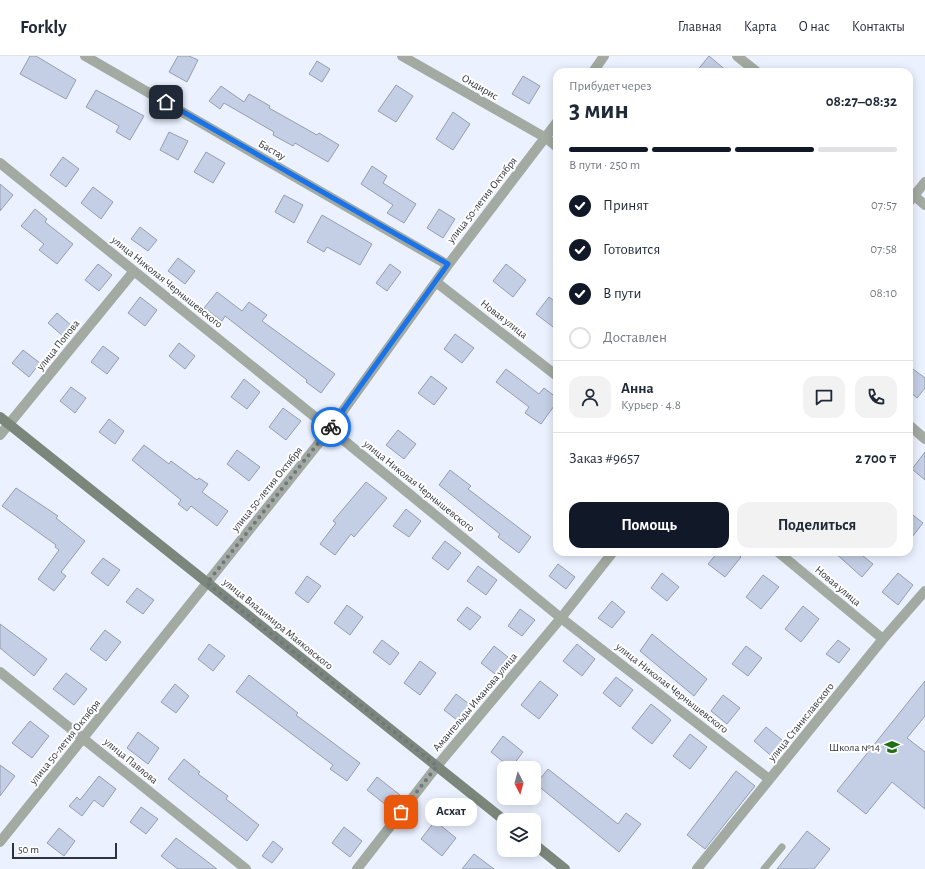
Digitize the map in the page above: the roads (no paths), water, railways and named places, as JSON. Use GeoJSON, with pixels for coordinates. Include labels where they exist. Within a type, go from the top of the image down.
{"type":"FeatureCollection","features":[{"type":"Feature","properties":{"kind":"street","name":"Бастау"},"geometry":{"type":"LineString","coordinates":[[85,56],[448,264]]}},
{"type":"Feature","properties":{"kind":"street","name":"Ондирис"},"geometry":{"type":"LineString","coordinates":[[402,56],[546,138],[553,144]]}},
{"type":"Feature","properties":{"kind":"street"},"geometry":{"type":"LineString","coordinates":[[596,68],[604,56]]}},
{"type":"Feature","properties":{"kind":"street"},"geometry":{"type":"LineString","coordinates":[[737,56],[752,68]]}},
{"type":"Feature","properties":{"kind":"street","name":"улица 50-летия Октября"},"geometry":{"type":"LineString","coordinates":[[0,842],[330,429],[448,264],[553,128]]}},
{"type":"Feature","properties":{"kind":"street","name":"улица Николая Чернышевского"},"geometry":{"type":"LineString","coordinates":[[0,163],[330,429],[561,618],[770,779]]}},
{"type":"Feature","properties":{"kind":"street"},"geometry":{"type":"LineString","coordinates":[[913,194],[925,182]]}},
{"type":"Feature","properties":{"kind":"street"},"geometry":{"type":"LineString","coordinates":[[913,197],[925,205]]}},
{"type":"Feature","properties":{"kind":"street","name":"улица Попова"},"geometry":{"type":"LineString","coordinates":[[0,435],[134,271]]}},
{"type":"Feature","properties":{"kind":"street","name":"Новая улица"},"geometry":{"type":"LineString","coordinates":[[436,282],[553,373]]}},
{"type":"Feature","properties":{"kind":"street","name":"улица Владимира Маяковского"},"geometry":{"type":"LineString","coordinates":[[0,417],[497,814]]}},
{"type":"Feature","properties":{"kind":"street"},"geometry":{"type":"LineString","coordinates":[[913,428],[925,438]]}},
{"type":"Feature","properties":{"kind":"street","name":"Амангельды Иманова улица"},"geometry":{"type":"LineString","coordinates":[[357,869],[437,766],[561,618],[610,556]]}},
{"type":"Feature","properties":{"kind":"street","name":"Новая улица"},"geometry":{"type":"LineString","coordinates":[[783,556],[883,639]]}},
{"type":"Feature","properties":{"kind":"street","name":"улица Станиславского"},"geometry":{"type":"LineString","coordinates":[[696,869],[883,639],[925,591]]}},
{"type":"Feature","properties":{"kind":"street","name":"улица Павлова"},"geometry":{"type":"LineString","coordinates":[[0,672],[246,869]]}},
{"type":"Feature","properties":{"kind":"street"},"geometry":{"type":"LineString","coordinates":[[541,850],[565,869]]}},
{"type":"Feature","properties":{"kind":"lane"},"geometry":{"type":"LineString","coordinates":[[764,869],[782,847]]}},
{"type":"Feature","properties":{"kind":"place","name":"Школа №14"},"geometry":{"type":"Point","coordinates":[892,747]}},
{"type":"Feature","properties":{"kind":"place","name":"Асхат"},"geometry":{"type":"Point","coordinates":[401,812]}}]}
